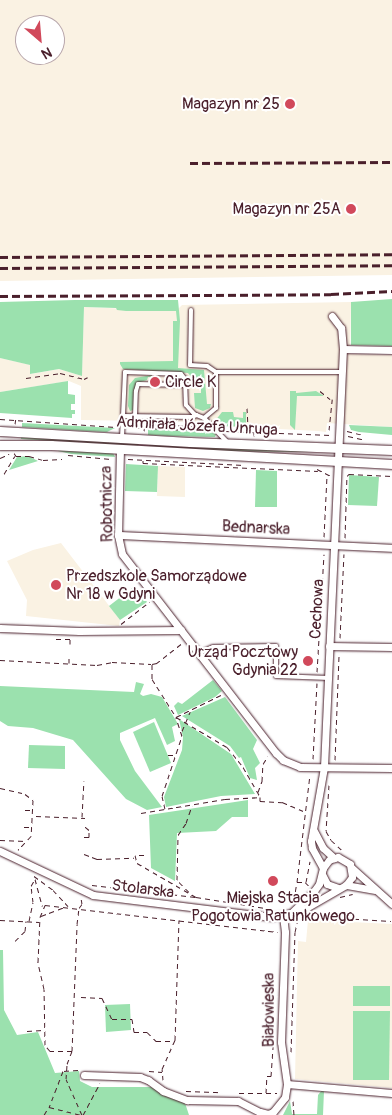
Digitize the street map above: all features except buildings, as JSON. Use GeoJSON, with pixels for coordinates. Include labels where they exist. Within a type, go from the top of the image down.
{"type":"FeatureCollection","features":[{"type":"Feature","properties":{"kind":"street","name":"Cechowa"},"geometry":{"type":"LineString","coordinates":[[322,871],[312,848],[324,767],[338,462],[341,433],[343,349],[341,328],[332,316]]}},
{"type":"Feature","properties":{"kind":"street"},"geometry":{"type":"LineString","coordinates":[[343,349],[392,350]]}},
{"type":"Feature","properties":{"kind":"street","name":"Admirała Józefa Unruga"},"geometry":{"type":"LineString","coordinates":[[0,430],[122,438],[392,450]]}},
{"type":"Feature","properties":{"kind":"street","name":"Admirała Józefa Unruga"},"geometry":{"type":"LineString","coordinates":[[3,446],[120,449],[392,464]]}},
{"type":"Feature","properties":{"kind":"street","name":"Robotnicza"},"geometry":{"type":"LineString","coordinates":[[120,449],[118,535],[122,554],[274,750],[283,760],[290,764],[311,767],[392,768]]}},
{"type":"Feature","properties":{"kind":"street","name":"Bednarska"},"geometry":{"type":"LineString","coordinates":[[118,535],[392,548]]}},
{"type":"Feature","properties":{"kind":"street"},"geometry":{"type":"LineString","coordinates":[[0,628],[79,631],[120,629],[181,630]]}},
{"type":"Feature","properties":{"kind":"street"},"geometry":{"type":"LineString","coordinates":[[329,646],[392,647]]}},
{"type":"Feature","properties":{"kind":"street"},"geometry":{"type":"LineString","coordinates":[[314,831],[323,848],[334,858],[347,861],[352,868],[392,904]]}},
{"type":"Feature","properties":{"kind":"street","name":"Stolarska"},"geometry":{"type":"LineString","coordinates":[[0,851],[93,896],[256,917],[272,918],[292,913],[306,908],[338,888]]}},
{"type":"Feature","properties":{"kind":"street"},"geometry":{"type":"LineString","coordinates":[[292,913],[314,891],[325,863],[334,858]]}},
{"type":"Feature","properties":{"kind":"street"},"geometry":{"type":"LineString","coordinates":[[346,885],[352,878],[352,868]]}},
{"type":"Feature","properties":{"kind":"street"},"geometry":{"type":"LineString","coordinates":[[322,871],[327,884],[338,888],[346,885],[364,886],[380,892]]}},
{"type":"Feature","properties":{"kind":"street","name":"Białowieska"},"geometry":{"type":"LineString","coordinates":[[82,1072],[103,1076],[140,1077],[148,1080],[163,1091],[187,1100],[243,1102],[268,1114],[279,1108],[287,1084],[281,1042],[284,915]]}},
{"type":"Feature","properties":{"kind":"street"},"geometry":{"type":"LineString","coordinates":[[287,1084],[392,1093]]}},
{"type":"Feature","properties":{"kind":"lane"},"geometry":{"type":"LineString","coordinates":[[191,310],[190,365],[207,366],[216,372],[342,372]]}},
{"type":"Feature","properties":{"kind":"lane"},"geometry":{"type":"LineString","coordinates":[[122,438],[125,372],[181,374],[185,379],[186,404],[197,415],[204,418],[227,442]]}},
{"type":"Feature","properties":{"kind":"lane"},"geometry":{"type":"LineString","coordinates":[[204,418],[216,408],[216,372]]}},
{"type":"Feature","properties":{"kind":"lane"},"geometry":{"type":"LineString","coordinates":[[135,416],[138,384],[185,385]]}},
{"type":"Feature","properties":{"kind":"lane"},"geometry":{"type":"LineString","coordinates":[[123,416],[192,417],[197,415]]}},
{"type":"Feature","properties":{"kind":"lane"},"geometry":{"type":"LineString","coordinates":[[199,652],[213,647],[276,646],[276,676],[328,678]]}},
{"type":"Feature","properties":{"kind":"path"},"geometry":{"type":"LineString","coordinates":[[26,378],[60,373],[84,379],[88,376]]}},
{"type":"Feature","properties":{"kind":"path"},"geometry":{"type":"LineString","coordinates":[[320,391],[331,400]]}},
{"type":"Feature","properties":{"kind":"path"},"geometry":{"type":"LineString","coordinates":[[329,430],[331,400],[334,397]]}},
{"type":"Feature","properties":{"kind":"path"},"geometry":{"type":"LineString","coordinates":[[247,408],[248,429]]}},
{"type":"Feature","properties":{"kind":"path"},"geometry":{"type":"LineString","coordinates":[[151,416],[151,424]]}},
{"type":"Feature","properties":{"kind":"path"},"geometry":{"type":"LineString","coordinates":[[0,420],[217,431],[363,435]]}},
{"type":"Feature","properties":{"kind":"path"},"geometry":{"type":"LineString","coordinates":[[122,425],[151,424],[205,427]]}},
{"type":"Feature","properties":{"kind":"path"},"geometry":{"type":"LineString","coordinates":[[341,433],[368,440]]}},
{"type":"Feature","properties":{"kind":"path"},"geometry":{"type":"LineString","coordinates":[[63,454],[120,459],[315,468],[325,472],[327,476],[315,751],[311,767],[298,882],[294,900]]}},
{"type":"Feature","properties":{"kind":"path"},"geometry":{"type":"LineString","coordinates":[[4,474],[16,456]]}},
{"type":"Feature","properties":{"kind":"path"},"geometry":{"type":"LineString","coordinates":[[143,463],[320,471]]}},
{"type":"Feature","properties":{"kind":"path"},"geometry":{"type":"LineString","coordinates":[[335,767],[347,475],[392,476]]}},
{"type":"Feature","properties":{"kind":"path"},"geometry":{"type":"LineString","coordinates":[[120,629],[121,622],[140,610],[154,595]]}},
{"type":"Feature","properties":{"kind":"path"},"geometry":{"type":"LineString","coordinates":[[60,639],[70,639]]}},
{"type":"Feature","properties":{"kind":"path"},"geometry":{"type":"LineString","coordinates":[[0,660],[97,665],[112,662],[152,664],[157,663],[184,642]]}},
{"type":"Feature","properties":{"kind":"path"},"geometry":{"type":"LineString","coordinates":[[69,657],[69,664]]}},
{"type":"Feature","properties":{"kind":"path"},"geometry":{"type":"LineString","coordinates":[[152,664],[152,679],[176,717],[181,732]]}},
{"type":"Feature","properties":{"kind":"path"},"geometry":{"type":"LineString","coordinates":[[176,717],[224,693]]}},
{"type":"Feature","properties":{"kind":"path"},"geometry":{"type":"LineString","coordinates":[[164,810],[162,796],[177,755],[181,732],[190,711]]}},
{"type":"Feature","properties":{"kind":"path"},"geometry":{"type":"LineString","coordinates":[[176,717],[227,747],[243,767],[260,797],[260,801],[282,802],[306,812]]}},
{"type":"Feature","properties":{"kind":"path"},"geometry":{"type":"LineString","coordinates":[[257,793],[261,789],[264,764],[274,750]]}},
{"type":"Feature","properties":{"kind":"path"},"geometry":{"type":"LineString","coordinates":[[168,755],[177,755]]}},
{"type":"Feature","properties":{"kind":"path"},"geometry":{"type":"LineString","coordinates":[[330,780],[324,824],[327,835],[331,840]]}},
{"type":"Feature","properties":{"kind":"path"},"geometry":{"type":"LineString","coordinates":[[82,818],[84,781]]}},
{"type":"Feature","properties":{"kind":"path"},"geometry":{"type":"LineString","coordinates":[[0,788],[29,796],[33,800],[31,836],[17,852]]}},
{"type":"Feature","properties":{"kind":"path"},"geometry":{"type":"LineString","coordinates":[[140,813],[260,797]]}},
{"type":"Feature","properties":{"kind":"path"},"geometry":{"type":"LineString","coordinates":[[189,892],[176,880],[178,835],[186,823],[192,805]]}},
{"type":"Feature","properties":{"kind":"path"},"geometry":{"type":"LineString","coordinates":[[25,810],[33,810]]}},
{"type":"Feature","properties":{"kind":"path"},"geometry":{"type":"LineString","coordinates":[[36,816],[85,818]]}},
{"type":"Feature","properties":{"kind":"path"},"geometry":{"type":"LineString","coordinates":[[84,826],[89,830],[88,837],[84,838]]}},
{"type":"Feature","properties":{"kind":"path"},"geometry":{"type":"LineString","coordinates":[[24,827],[32,827]]}},
{"type":"Feature","properties":{"kind":"path"},"geometry":{"type":"LineString","coordinates":[[0,840],[26,841]]}},
{"type":"Feature","properties":{"kind":"path"},"geometry":{"type":"LineString","coordinates":[[84,854],[97,858],[135,858],[135,855],[144,855]]}},
{"type":"Feature","properties":{"kind":"path"},"geometry":{"type":"LineString","coordinates":[[298,882],[306,882],[310,860],[313,857]]}},
{"type":"Feature","properties":{"kind":"path"},"geometry":{"type":"LineString","coordinates":[[135,858],[139,865],[196,897]]}},
{"type":"Feature","properties":{"kind":"path"},"geometry":{"type":"LineString","coordinates":[[46,880],[29,871],[35,878],[53,890],[67,907]]}},
{"type":"Feature","properties":{"kind":"path"},"geometry":{"type":"LineString","coordinates":[[35,878],[43,907],[40,917],[38,962],[44,989],[44,1030],[47,1049],[56,1052],[72,1051]]}},
{"type":"Feature","properties":{"kind":"path"},"geometry":{"type":"LineString","coordinates":[[15,941],[25,931],[33,902],[32,886],[35,878]]}},
{"type":"Feature","properties":{"kind":"path"},"geometry":{"type":"LineString","coordinates":[[86,885],[252,904],[272,910]]}},
{"type":"Feature","properties":{"kind":"path"},"geometry":{"type":"LineString","coordinates":[[181,896],[182,888]]}},
{"type":"Feature","properties":{"kind":"path"},"geometry":{"type":"LineString","coordinates":[[337,897],[355,894]]}},
{"type":"Feature","properties":{"kind":"path"},"geometry":{"type":"LineString","coordinates":[[80,897],[82,904],[79,908],[72,1051],[66,1079],[82,1115]]}},
{"type":"Feature","properties":{"kind":"path"},"geometry":{"type":"LineString","coordinates":[[43,907],[48,904],[271,931]]}},
{"type":"Feature","properties":{"kind":"path"},"geometry":{"type":"LineString","coordinates":[[40,917],[67,907]]}},
{"type":"Feature","properties":{"kind":"path"},"geometry":{"type":"LineString","coordinates":[[306,914],[390,921]]}},
{"type":"Feature","properties":{"kind":"path"},"geometry":{"type":"LineString","coordinates":[[291,1054],[295,932],[298,918]]}},
{"type":"Feature","properties":{"kind":"path"},"geometry":{"type":"LineString","coordinates":[[0,920],[40,922]]}},
{"type":"Feature","properties":{"kind":"path"},"geometry":{"type":"LineString","coordinates":[[158,1080],[163,1085],[162,1069],[175,1042],[179,920]]}},
{"type":"Feature","properties":{"kind":"path"},"geometry":{"type":"LineString","coordinates":[[81,997],[102,998],[112,1019],[132,1019],[134,1032],[147,1032],[156,1041],[175,1042]]}},
{"type":"Feature","properties":{"kind":"path"},"geometry":{"type":"LineString","coordinates":[[27,1031],[44,1030]]}},
{"type":"Feature","properties":{"kind":"path"},"geometry":{"type":"LineString","coordinates":[[67,1069],[82,1072]]}},
{"type":"Feature","properties":{"kind":"path"},"geometry":{"type":"LineString","coordinates":[[44,1115],[59,1077],[67,1069]]}},
{"type":"Feature","properties":{"kind":"path"},"geometry":{"type":"LineString","coordinates":[[148,1071],[153,1076]]}},
{"type":"Feature","properties":{"kind":"path"},"geometry":{"type":"LineString","coordinates":[[82,1115],[103,1076]]}},
{"type":"Feature","properties":{"kind":"path"},"geometry":{"type":"LineString","coordinates":[[180,1091],[228,1092]]}},
{"type":"Feature","properties":{"kind":"path"},"geometry":{"type":"LineString","coordinates":[[238,1093],[276,1093]]}},
{"type":"Feature","properties":{"kind":"path"},"geometry":{"type":"LineString","coordinates":[[48,1107],[82,1115]]}},
{"type":"Feature","properties":{"kind":"shaded area"},"geometry":{"type":"Polygon","coordinates":[[[0,0],[392,0],[392,275],[0,281],[0,0]]]}},
{"type":"Feature","properties":{"kind":"shaded area"},"geometry":{"type":"Polygon","coordinates":[[[351,302],[350,354],[392,355],[392,427],[327,423],[326,432],[219,426],[204,422],[81,420],[81,386],[69,381],[0,392],[0,358],[31,365],[31,374],[59,369],[82,376],[84,307],[176,311],[182,305],[351,302]]]}},
{"type":"Feature","properties":{"kind":"shaded area"},"geometry":{"type":"Polygon","coordinates":[[[158,466],[185,467],[185,497],[157,496],[158,466]]]}},
{"type":"Feature","properties":{"kind":"shaded area","name":"Przedszkole Samorządowe Nr 18 w Gdyni"},"geometry":{"type":"Polygon","coordinates":[[[61,543],[120,620],[119,626],[26,616],[27,600],[7,561],[33,550],[61,543]]]}},
{"type":"Feature","properties":{"kind":"shaded area"},"geometry":{"type":"Polygon","coordinates":[[[308,920],[392,924],[392,1088],[295,1079],[298,941],[306,942],[308,920]]]}},
{"type":"Feature","properties":{"kind":"green space"},"geometry":{"type":"Polygon","coordinates":[[[392,299],[392,346],[351,345],[351,302],[392,299]]]}},
{"type":"Feature","properties":{"kind":"green space"},"geometry":{"type":"Polygon","coordinates":[[[178,300],[180,321],[178,368],[204,370],[207,404],[211,404],[210,408],[203,411],[195,408],[194,393],[201,393],[201,381],[193,379],[188,373],[123,369],[120,364],[120,362],[173,361],[173,321],[177,321],[176,311],[126,311],[117,310],[116,308],[84,307],[82,376],[59,369],[30,374],[30,365],[0,358],[0,302],[178,300]]]}},
{"type":"Feature","properties":{"kind":"green space"},"geometry":{"type":"Polygon","coordinates":[[[152,375],[147,380],[137,383],[133,410],[130,411],[128,406],[129,385],[135,378],[152,375]]]}},
{"type":"Feature","properties":{"kind":"green space"},"geometry":{"type":"Polygon","coordinates":[[[68,381],[68,394],[75,395],[75,404],[71,404],[71,410],[75,410],[72,418],[0,413],[0,392],[68,381]]]}},
{"type":"Feature","properties":{"kind":"green space"},"geometry":{"type":"Polygon","coordinates":[[[290,391],[296,391],[296,393],[316,391],[324,396],[297,396],[295,430],[290,425],[290,391]]]}},
{"type":"Feature","properties":{"kind":"green space"},"geometry":{"type":"Polygon","coordinates":[[[222,412],[233,412],[234,417],[243,418],[243,412],[246,412],[246,427],[219,426],[215,421],[222,412]]]}},
{"type":"Feature","properties":{"kind":"green space"},"geometry":{"type":"Polygon","coordinates":[[[22,423],[115,428],[107,432],[86,431],[22,427],[22,423]]]}},
{"type":"Feature","properties":{"kind":"green space"},"geometry":{"type":"Polygon","coordinates":[[[349,425],[392,427],[392,435],[359,432],[351,430],[349,425]]]}},
{"type":"Feature","properties":{"kind":"green space"},"geometry":{"type":"Polygon","coordinates":[[[148,429],[216,434],[215,437],[148,435],[148,429]]]}},
{"type":"Feature","properties":{"kind":"green space"},"geometry":{"type":"Polygon","coordinates":[[[21,436],[139,443],[138,446],[21,439],[21,436]]]}},
{"type":"Feature","properties":{"kind":"green space"},"geometry":{"type":"Polygon","coordinates":[[[150,444],[308,449],[308,452],[220,451],[149,447],[150,444]]]}},
{"type":"Feature","properties":{"kind":"green space"},"geometry":{"type":"Polygon","coordinates":[[[59,449],[113,453],[115,457],[71,454],[58,451],[59,449]]]}},
{"type":"Feature","properties":{"kind":"green space"},"geometry":{"type":"Polygon","coordinates":[[[28,456],[38,461],[9,470],[17,457],[28,456]]]}},
{"type":"Feature","properties":{"kind":"green space"},"geometry":{"type":"Polygon","coordinates":[[[126,464],[158,466],[157,492],[125,491],[126,464]]]}},
{"type":"Feature","properties":{"kind":"green space"},"geometry":{"type":"Polygon","coordinates":[[[256,470],[277,471],[277,507],[255,507],[256,470]]]}},
{"type":"Feature","properties":{"kind":"green space"},"geometry":{"type":"Polygon","coordinates":[[[349,475],[379,477],[377,506],[348,505],[349,475]]]}},
{"type":"Feature","properties":{"kind":"green space"},"geometry":{"type":"Polygon","coordinates":[[[135,586],[147,602],[120,620],[109,606],[135,586]]]}},
{"type":"Feature","properties":{"kind":"green space"},"geometry":{"type":"Polygon","coordinates":[[[213,680],[222,691],[215,697],[178,715],[174,706],[178,702],[182,704],[213,680]]]}},
{"type":"Feature","properties":{"kind":"green space"},"geometry":{"type":"Polygon","coordinates":[[[136,682],[144,684],[140,694],[143,696],[151,694],[162,697],[178,724],[172,727],[175,741],[167,745],[155,718],[120,733],[120,740],[135,771],[162,807],[147,810],[126,799],[73,740],[33,728],[8,726],[0,721],[0,686],[134,692],[136,682]]]}},
{"type":"Feature","properties":{"kind":"green space"},"geometry":{"type":"Polygon","coordinates":[[[225,697],[257,740],[253,749],[260,763],[255,768],[257,780],[250,778],[241,757],[239,758],[230,746],[182,716],[225,697]]]}},
{"type":"Feature","properties":{"kind":"green space"},"geometry":{"type":"Polygon","coordinates":[[[179,719],[231,754],[255,794],[221,796],[166,807],[164,797],[182,750],[183,737],[179,719]]]}},
{"type":"Feature","properties":{"kind":"green space"},"geometry":{"type":"Polygon","coordinates":[[[154,722],[171,763],[150,772],[133,732],[154,722]]]}},
{"type":"Feature","properties":{"kind":"green space"},"geometry":{"type":"Polygon","coordinates":[[[29,745],[65,746],[65,769],[28,768],[29,745]]]}},
{"type":"Feature","properties":{"kind":"green space"},"geometry":{"type":"Polygon","coordinates":[[[248,800],[248,817],[232,817],[216,831],[177,833],[175,881],[151,868],[149,815],[248,800]]]}},
{"type":"Feature","properties":{"kind":"green space"},"geometry":{"type":"Polygon","coordinates":[[[0,950],[3,950],[4,1010],[17,1035],[38,1032],[55,1073],[79,1071],[80,1081],[92,1087],[151,1087],[185,1103],[189,1115],[0,1115],[0,950]]]}},
{"type":"Feature","properties":{"kind":"green space"},"geometry":{"type":"Polygon","coordinates":[[[353,986],[390,986],[390,1006],[353,1006],[353,986]]]}},
{"type":"Feature","properties":{"kind":"green space"},"geometry":{"type":"Polygon","coordinates":[[[130,1004],[131,1030],[106,1032],[105,1005],[130,1004]]]}},
{"type":"Feature","properties":{"kind":"green space"},"geometry":{"type":"Polygon","coordinates":[[[353,1011],[390,1011],[389,1080],[353,1080],[353,1011]]]}},
{"type":"Feature","properties":{"kind":"green space"},"geometry":{"type":"Polygon","coordinates":[[[322,1090],[324,1091],[323,1115],[283,1115],[290,1101],[292,1114],[317,1114],[318,1095],[322,1090]]]}},
{"type":"Feature","properties":{"kind":"railway"},"geometry":{"type":"LineString","coordinates":[[190,163],[392,162]]}},
{"type":"Feature","properties":{"kind":"railway"},"geometry":{"type":"LineString","coordinates":[[0,257],[392,254]]}},
{"type":"Feature","properties":{"kind":"railway"},"geometry":{"type":"LineString","coordinates":[[0,268],[392,265]]}},
{"type":"Feature","properties":{"kind":"railway"},"geometry":{"type":"LineString","coordinates":[[0,296],[331,294],[392,291]]}},
{"type":"Feature","properties":{"kind":"place","name":"Magazyn nr 25"},"geometry":{"type":"Point","coordinates":[290,104]}},
{"type":"Feature","properties":{"kind":"place","name":"Magazyn nr 25A"},"geometry":{"type":"Point","coordinates":[351,209]}},
{"type":"Feature","properties":{"kind":"place","name":"Circle K"},"geometry":{"type":"Point","coordinates":[155,382]}},
{"type":"Feature","properties":{"kind":"place","name":"Przedszkole Samorządowe Nr 18 w Gdyni"},"geometry":{"type":"Point","coordinates":[56,585]}},
{"type":"Feature","properties":{"kind":"place","name":"Urząd Pocztowy Gdynia 22"},"geometry":{"type":"Point","coordinates":[308,661]}},
{"type":"Feature","properties":{"kind":"place","name":"Miejska Stacja Pogotowia Ratunkowego"},"geometry":{"type":"Point","coordinates":[273,881]}}]}
